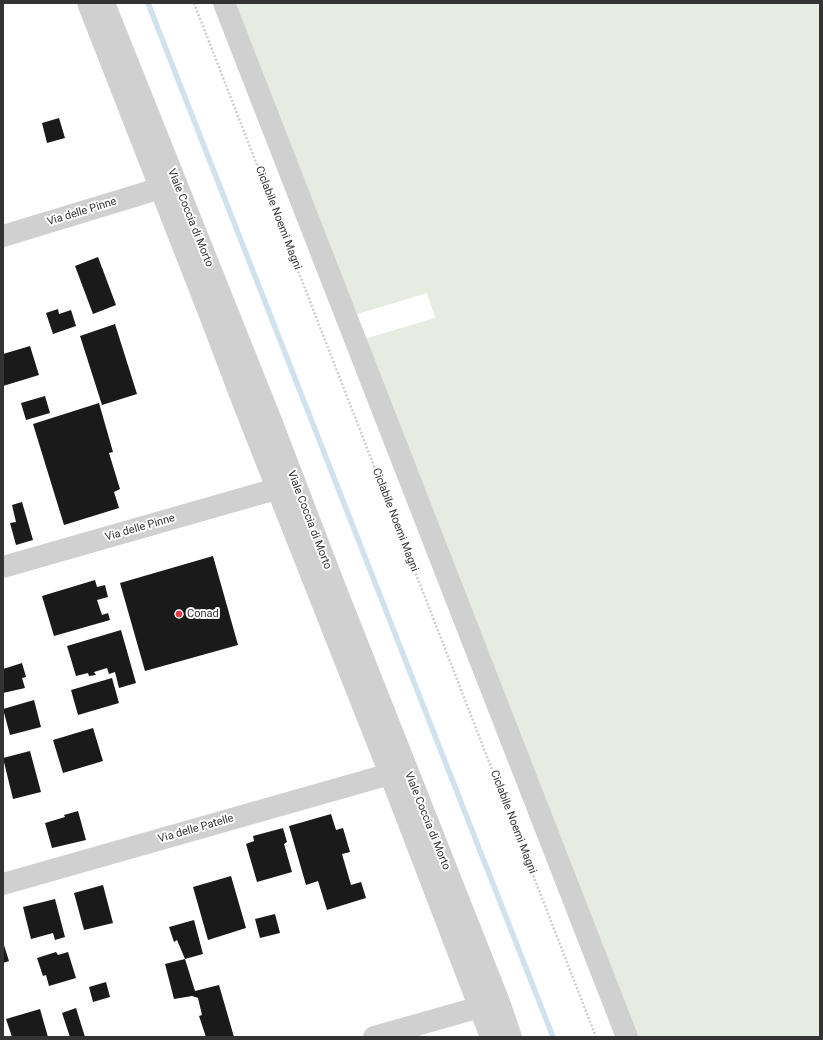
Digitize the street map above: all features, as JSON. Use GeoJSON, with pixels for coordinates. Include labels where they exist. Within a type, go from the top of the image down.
{"type":"FeatureCollection","features":[{"type":"Feature","properties":{"kind":"street","name":"Viale Coccia di Morto"},"geometry":{"type":"LineString","coordinates":[[88,3],[161,188],[276,489],[390,774],[491,1037]]}},
{"type":"Feature","properties":{"kind":"street","name":"Viale Coccia di Morto"},"geometry":{"type":"LineString","coordinates":[[104,3],[270,418],[334,585],[499,1002],[511,1037]]}},
{"type":"Feature","properties":{"kind":"street"},"geometry":{"type":"LineString","coordinates":[[224,3],[627,1037]]}},
{"type":"Feature","properties":{"kind":"street","name":"Via delle Pinne"},"geometry":{"type":"LineString","coordinates":[[3,236],[161,188]]}},
{"type":"Feature","properties":{"kind":"street","name":"Via delle Pinne"},"geometry":{"type":"LineString","coordinates":[[3,567],[276,489]]}},
{"type":"Feature","properties":{"kind":"street","name":"Via delle Patelle"},"geometry":{"type":"LineString","coordinates":[[3,884],[390,774]]}},
{"type":"Feature","properties":{"kind":"street"},"geometry":{"type":"LineString","coordinates":[[374,1037],[480,1007]]}},
{"type":"Feature","properties":{"kind":"path","name":"Ciclabile Noemi Magni"},"geometry":{"type":"LineString","coordinates":[[194,3],[596,1037]]}},
{"type":"Feature","properties":{"kind":"shaded area"},"geometry":{"type":"Polygon","coordinates":[[[230,3],[820,3],[820,1037],[632,1037],[361,340],[435,318],[427,293],[351,316],[230,3]]]}},
{"type":"Feature","properties":{"kind":"building"},"geometry":{"type":"Polygon","coordinates":[[[59,118],[65,138],[47,143],[42,123],[59,118]]]}},
{"type":"Feature","properties":{"kind":"building"},"geometry":{"type":"Polygon","coordinates":[[[98,257],[116,305],[93,314],[75,266],[98,257]]]}},
{"type":"Feature","properties":{"kind":"building"},"geometry":{"type":"Polygon","coordinates":[[[58,309],[59,314],[71,310],[76,326],[53,334],[46,313],[58,309]]]}},
{"type":"Feature","properties":{"kind":"building"},"geometry":{"type":"Polygon","coordinates":[[[115,324],[137,394],[102,405],[80,336],[115,324]]]}},
{"type":"Feature","properties":{"kind":"building"},"geometry":{"type":"Polygon","coordinates":[[[30,346],[39,375],[3,386],[3,354],[30,346]]]}},
{"type":"Feature","properties":{"kind":"building"},"geometry":{"type":"Polygon","coordinates":[[[45,396],[50,413],[26,420],[21,403],[45,396]]]}},
{"type":"Feature","properties":{"kind":"building"},"geometry":{"type":"Polygon","coordinates":[[[99,403],[113,452],[109,453],[120,489],[114,492],[119,508],[64,525],[33,424],[99,403]]]}},
{"type":"Feature","properties":{"kind":"building"},"geometry":{"type":"Polygon","coordinates":[[[22,502],[33,540],[16,545],[10,523],[16,522],[12,505],[22,502]]]}},
{"type":"Feature","properties":{"kind":"building","name":"Conad"},"geometry":{"type":"Polygon","coordinates":[[[213,556],[238,645],[145,671],[120,583],[213,556]]]}},
{"type":"Feature","properties":{"kind":"building"},"geometry":{"type":"Polygon","coordinates":[[[95,580],[97,587],[105,585],[108,597],[97,600],[102,615],[108,613],[110,620],[54,636],[42,596],[95,580]]]}},
{"type":"Feature","properties":{"kind":"building"},"geometry":{"type":"Polygon","coordinates":[[[121,630],[136,683],[119,688],[115,672],[109,674],[107,668],[94,672],[96,675],[89,676],[88,673],[76,676],[67,646],[121,630]]]}},
{"type":"Feature","properties":{"kind":"building"},"geometry":{"type":"Polygon","coordinates":[[[22,663],[26,677],[22,678],[25,688],[3,693],[3,669],[22,663]]]}},
{"type":"Feature","properties":{"kind":"building"},"geometry":{"type":"Polygon","coordinates":[[[112,678],[119,703],[78,715],[71,690],[112,678]]]}},
{"type":"Feature","properties":{"kind":"building"},"geometry":{"type":"Polygon","coordinates":[[[34,700],[41,727],[10,735],[3,709],[34,700]]]}},
{"type":"Feature","properties":{"kind":"building"},"geometry":{"type":"Polygon","coordinates":[[[93,728],[103,761],[63,773],[53,740],[93,728]]]}},
{"type":"Feature","properties":{"kind":"building"},"geometry":{"type":"Polygon","coordinates":[[[30,751],[41,792],[13,799],[3,758],[30,751]]]}},
{"type":"Feature","properties":{"kind":"building"},"geometry":{"type":"Polygon","coordinates":[[[78,811],[86,840],[52,848],[45,823],[78,811]]]}},
{"type":"Feature","properties":{"kind":"building"},"geometry":{"type":"Polygon","coordinates":[[[331,814],[336,830],[343,828],[350,852],[342,854],[351,885],[361,882],[366,898],[327,910],[318,881],[306,885],[289,826],[331,814]]]}},
{"type":"Feature","properties":{"kind":"building"},"geometry":{"type":"Polygon","coordinates":[[[283,828],[287,842],[284,844],[292,872],[257,882],[246,844],[254,841],[253,836],[283,828]]]}},
{"type":"Feature","properties":{"kind":"building"},"geometry":{"type":"Polygon","coordinates":[[[231,876],[246,928],[208,940],[193,887],[231,876]]]}},
{"type":"Feature","properties":{"kind":"building"},"geometry":{"type":"Polygon","coordinates":[[[103,885],[113,923],[84,930],[74,893],[103,885]]]}},
{"type":"Feature","properties":{"kind":"building"},"geometry":{"type":"Polygon","coordinates":[[[55,899],[65,937],[55,940],[53,933],[31,939],[23,907],[55,899]]]}},
{"type":"Feature","properties":{"kind":"building"},"geometry":{"type":"Polygon","coordinates":[[[275,914],[280,933],[260,938],[255,919],[275,914]]]}},
{"type":"Feature","properties":{"kind":"building"},"geometry":{"type":"Polygon","coordinates":[[[194,920],[203,954],[185,959],[177,940],[174,942],[169,927],[194,920]]]}},
{"type":"Feature","properties":{"kind":"building"},"geometry":{"type":"Polygon","coordinates":[[[3,942],[9,961],[3,963],[3,942]]]}},
{"type":"Feature","properties":{"kind":"building"},"geometry":{"type":"Polygon","coordinates":[[[56,952],[58,955],[68,952],[76,978],[49,986],[46,975],[43,976],[37,958],[56,952]]]}},
{"type":"Feature","properties":{"kind":"building"},"geometry":{"type":"Polygon","coordinates":[[[185,959],[195,991],[219,985],[234,1037],[206,1037],[199,1016],[202,1015],[198,998],[192,996],[174,999],[165,964],[185,959]]]}},
{"type":"Feature","properties":{"kind":"building"},"geometry":{"type":"Polygon","coordinates":[[[106,982],[110,997],[93,1002],[89,987],[106,982]]]}},
{"type":"Feature","properties":{"kind":"building"},"geometry":{"type":"Polygon","coordinates":[[[76,1008],[85,1037],[70,1037],[62,1013],[76,1008]]]}},
{"type":"Feature","properties":{"kind":"building"},"geometry":{"type":"Polygon","coordinates":[[[40,1009],[48,1037],[12,1037],[6,1019],[40,1009]]]}},
{"type":"Feature","properties":{"kind":"waterway"},"geometry":{"type":"LineString","coordinates":[[148,3],[553,1037]]}},
{"type":"Feature","properties":{"kind":"place","name":"Conad"},"geometry":{"type":"Point","coordinates":[179,614]}}]}
